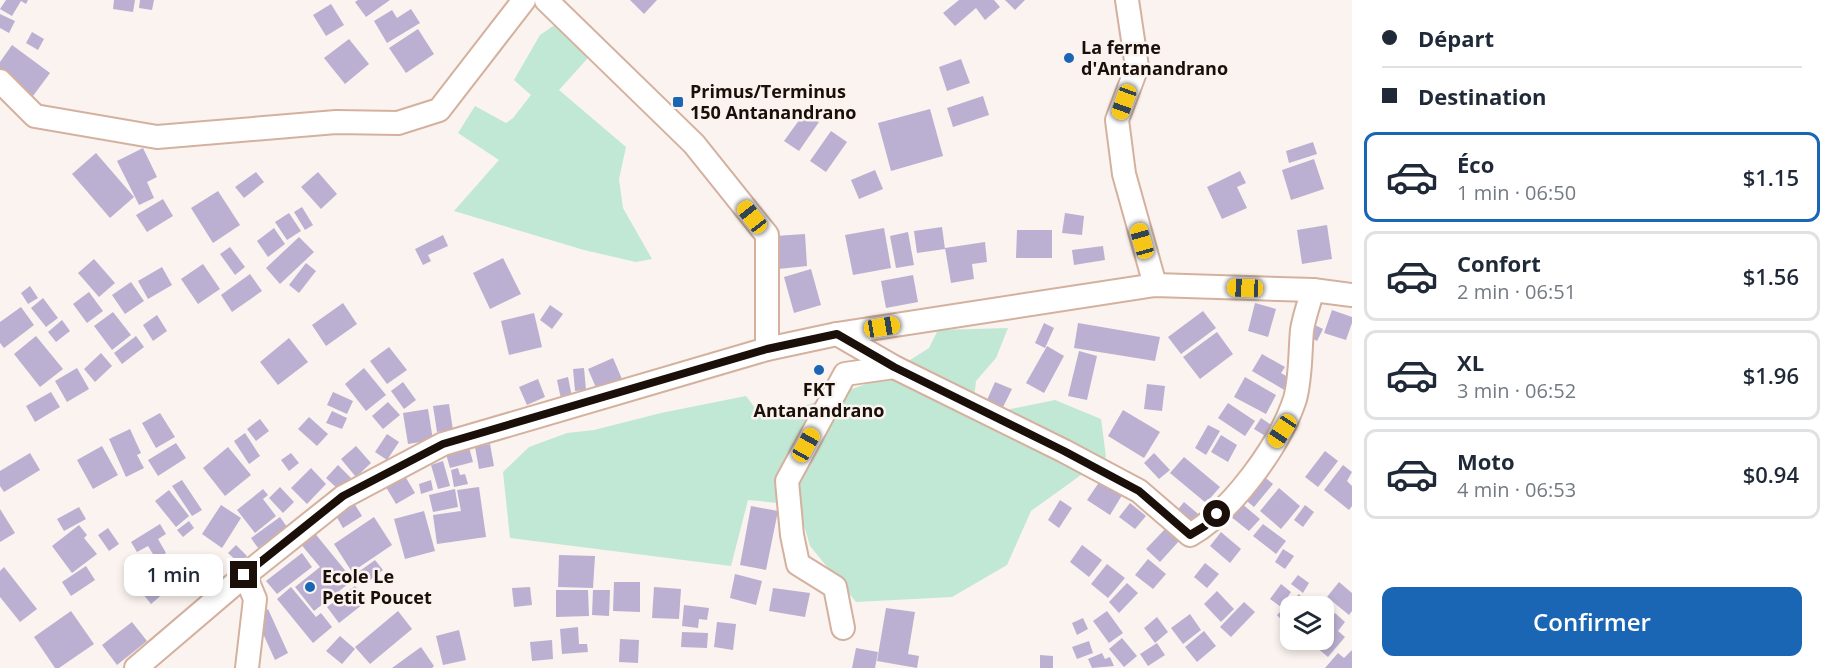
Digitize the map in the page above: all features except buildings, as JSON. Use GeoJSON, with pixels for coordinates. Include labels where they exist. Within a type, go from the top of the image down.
{"type":"FeatureCollection","features":[{"type":"Feature","properties":{"kind":"street"},"geometry":{"type":"LineString","coordinates":[[0,81],[35,116],[157,137],[336,122],[398,123],[439,110],[524,0]]}},
{"type":"Feature","properties":{"kind":"street"},"geometry":{"type":"LineString","coordinates":[[546,0],[694,144],[767,236],[767,349]]}},
{"type":"Feature","properties":{"kind":"street"},"geometry":{"type":"LineString","coordinates":[[1126,0],[1137,67],[1117,120],[1124,174],[1155,285]]}},
{"type":"Feature","properties":{"kind":"street"},"geometry":{"type":"LineString","coordinates":[[136,668],[244,575],[343,496],[443,444],[767,349],[837,334],[1155,285],[1313,290],[1352,295]]}},
{"type":"Feature","properties":{"kind":"street"},"geometry":{"type":"LineString","coordinates":[[837,334],[894,367],[1064,451],[1139,491],[1190,535],[1205,526],[1241,491],[1282,431],[1295,397],[1303,327],[1313,290]]}},
{"type":"Feature","properties":{"kind":"street"},"geometry":{"type":"LineString","coordinates":[[843,628],[835,587],[798,564],[792,536],[787,481],[845,374],[894,367]]}},
{"type":"Feature","properties":{"kind":"street"},"geometry":{"type":"LineString","coordinates":[[244,575],[255,599],[247,668]]}},
{"type":"Feature","properties":{"kind":"green space"},"geometry":{"type":"Polygon","coordinates":[[[565,18],[596,49],[559,90],[626,147],[619,179],[623,208],[652,259],[636,262],[584,250],[454,211],[499,160],[458,133],[475,106],[506,123],[513,118],[531,95],[514,80],[540,35],[565,18]]]}},
{"type":"Feature","properties":{"kind":"green space"},"geometry":{"type":"Polygon","coordinates":[[[1008,328],[996,358],[976,381],[974,398],[1001,411],[1055,400],[1101,419],[1106,457],[1031,511],[1007,565],[952,597],[856,602],[810,546],[798,505],[748,500],[731,566],[510,538],[503,472],[529,447],[567,433],[594,430],[661,413],[746,396],[761,416],[793,410],[880,379],[929,348],[938,330],[1008,328]]]}},
{"type":"Feature","properties":{"kind":"place","name":"La ferme d'Antanandrano"},"geometry":{"type":"Point","coordinates":[1069,58]}},
{"type":"Feature","properties":{"kind":"place","name":"Primus/Terminus 150 Antanandrano"},"geometry":{"type":"Point","coordinates":[678,102]}},
{"type":"Feature","properties":{"kind":"place","name":"FKT Antanandrano"},"geometry":{"type":"Point","coordinates":[819,370]}},
{"type":"Feature","properties":{"kind":"place","name":"Ecole Le Petit Poucet"},"geometry":{"type":"Point","coordinates":[310,587]}},
{"type":"Feature","properties":{"kind":"route"},"geometry":{"type":"LineString","coordinates":[[244,575],[343,496],[443,444],[767,349],[837,334],[894,367],[1064,451],[1139,491],[1190,535],[1205,526],[1217,514]]}}]}
